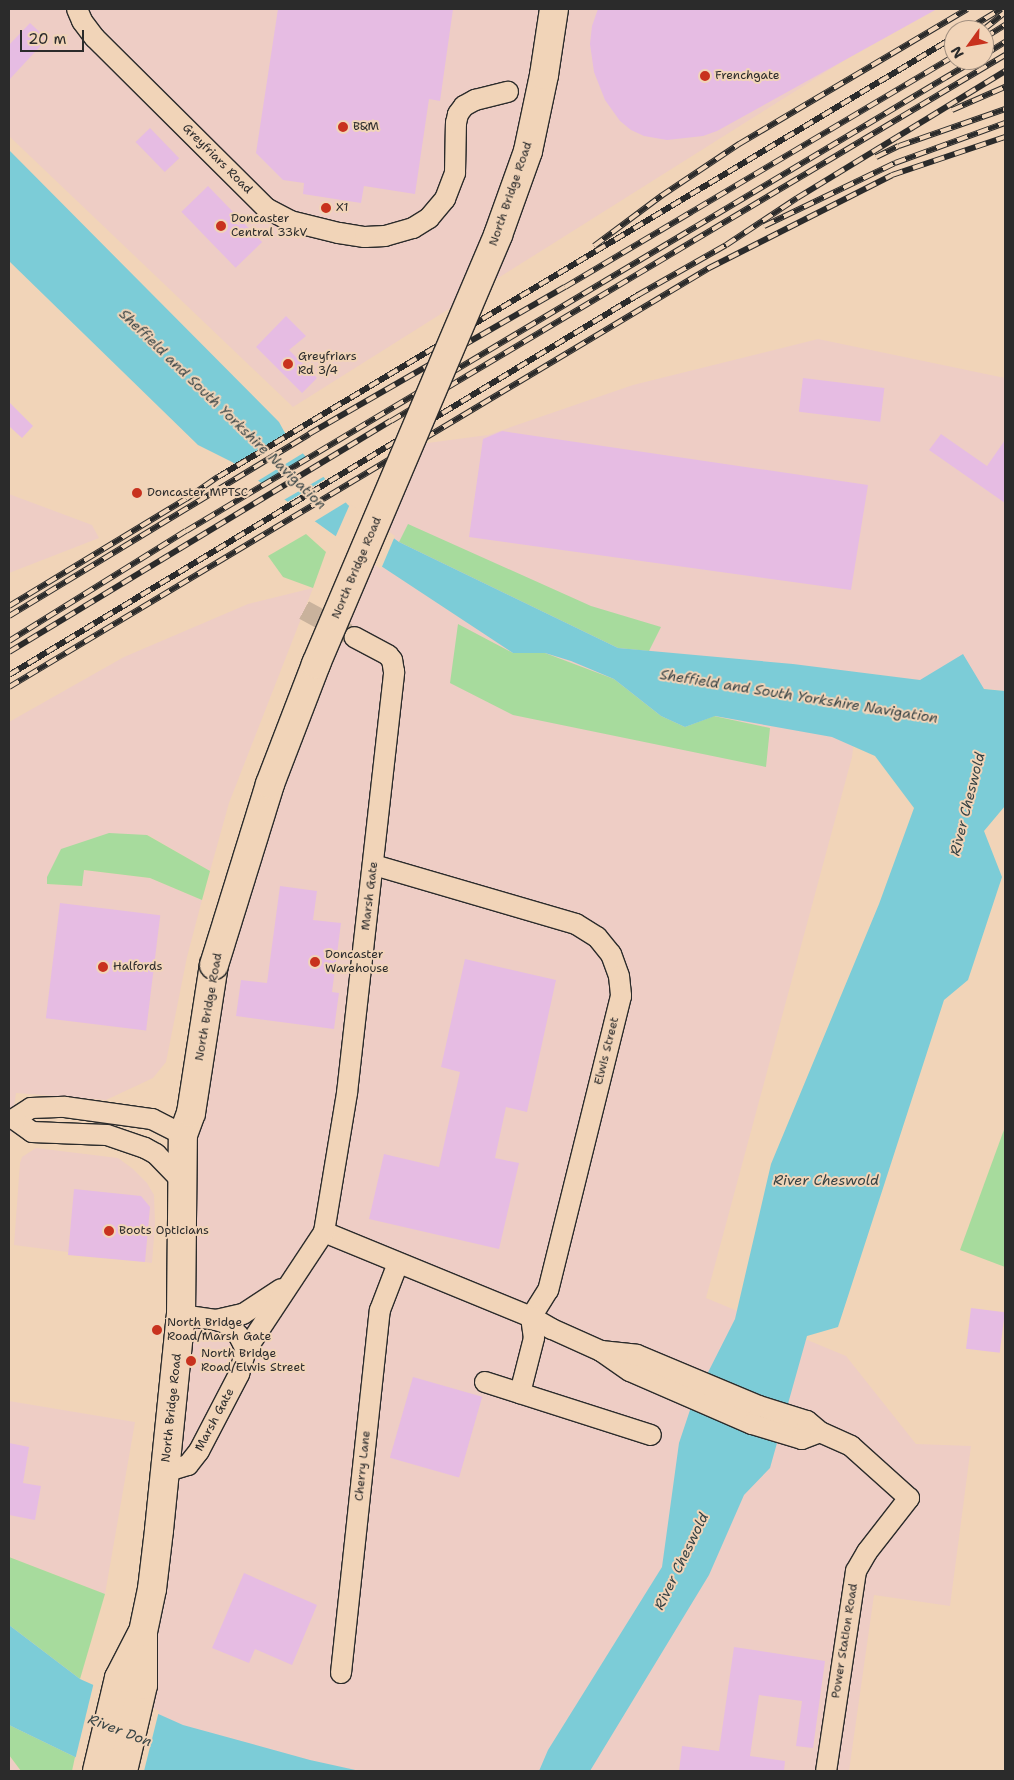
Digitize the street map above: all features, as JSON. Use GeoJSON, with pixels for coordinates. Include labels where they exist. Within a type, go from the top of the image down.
{"type":"FeatureCollection","features":[{"type":"Feature","properties":{"kind":"street","name":"Greyfriars Road"},"geometry":{"type":"LineString","coordinates":[[77,9],[87,29],[259,201],[280,218],[339,233],[365,237],[385,236],[403,232],[420,224],[434,214],[445,199],[455,173],[456,123],[458,114],[464,106],[486,96],[508,92]]}},
{"type":"Feature","properties":{"kind":"street","name":"North Bridge Road"},"geometry":{"type":"LineString","coordinates":[[123,1771],[143,1685],[143,1632],[152,1588],[166,1472],[181,1315],[183,1135],[192,1113],[209,963],[270,784],[316,664],[498,235],[528,151],[544,75],[554,9]]}},
{"type":"Feature","properties":{"kind":"street","name":"Marsh Gate"},"geometry":{"type":"LineString","coordinates":[[166,1472],[188,1465],[199,1451],[238,1374],[246,1350],[324,1232],[347,1093],[374,865],[394,672],[392,660],[388,655],[354,637]]}},
{"type":"Feature","properties":{"kind":"street","name":"Elwis Street"},"geometry":{"type":"LineString","coordinates":[[374,865],[576,924],[597,938],[611,954],[619,976],[621,996],[548,1290],[530,1317]]}},
{"type":"Feature","properties":{"kind":"street"},"geometry":{"type":"LineString","coordinates":[[65,1107],[71,1121],[80,1130],[89,1134]]}},
{"type":"Feature","properties":{"kind":"street"},"geometry":{"type":"LineString","coordinates":[[182,1182],[156,1154],[146,1148],[107,1135],[32,1132],[14,1118],[31,1108],[65,1107],[152,1119],[183,1135]]}},
{"type":"Feature","properties":{"kind":"street"},"geometry":{"type":"LineString","coordinates":[[324,1232],[530,1317],[534,1338],[520,1393]]}},
{"type":"Feature","properties":{"kind":"street","name":"Cherry Lane"},"geometry":{"type":"LineString","coordinates":[[341,1673],[380,1310],[398,1262]]}},
{"type":"Feature","properties":{"kind":"street","name":"Marsh Gate"},"geometry":{"type":"LineString","coordinates":[[216,1320],[242,1314],[289,1283]]}},
{"type":"Feature","properties":{"kind":"street","name":"Marsh Gate"},"geometry":{"type":"LineString","coordinates":[[181,1315],[216,1320],[228,1324],[239,1336],[246,1350]]}},
{"type":"Feature","properties":{"kind":"street","name":"Power Station Road"},"geometry":{"type":"LineString","coordinates":[[530,1317],[601,1351],[759,1406],[809,1431],[851,1446],[909,1498],[867,1552],[856,1571],[826,1770]]}},
{"type":"Feature","properties":{"kind":"street"},"geometry":{"type":"LineString","coordinates":[[485,1382],[651,1436]]}},
{"type":"Feature","properties":{"kind":"street","name":"North Bridge Road"},"geometry":{"type":"LineString","coordinates":[[97,1771],[119,1678],[143,1632]]}},
{"type":"Feature","properties":{"kind":"shaded area"},"geometry":{"type":"Polygon","coordinates":[[[9,9],[926,9],[293,407],[9,136],[9,9]]]}},
{"type":"Feature","properties":{"kind":"shaded area"},"geometry":{"type":"Polygon","coordinates":[[[818,339],[1005,378],[1005,691],[863,673],[852,757],[706,1298],[846,1356],[916,1444],[971,1446],[950,1606],[874,1595],[849,1771],[123,1771],[143,1685],[188,1063],[397,447],[488,435],[633,385],[818,339]]]}},
{"type":"Feature","properties":{"kind":"shaded area"},"geometry":{"type":"Polygon","coordinates":[[[9,494],[92,525],[99,538],[9,573],[9,494]]]}},
{"type":"Feature","properties":{"kind":"shaded area"},"geometry":{"type":"Polygon","coordinates":[[[313,588],[229,803],[210,871],[148,835],[47,877],[47,884],[82,886],[83,870],[150,878],[202,900],[187,957],[166,1062],[153,1078],[106,1100],[16,1093],[9,1145],[9,722],[124,657],[248,604],[313,588]]]}},
{"type":"Feature","properties":{"kind":"shaded area"},"geometry":{"type":"Polygon","coordinates":[[[36,1148],[118,1158],[133,1169],[147,1183],[154,1195],[155,1224],[152,1263],[14,1245],[20,1163],[22,1157],[36,1148]]]}},
{"type":"Feature","properties":{"kind":"shaded area"},"geometry":{"type":"Polygon","coordinates":[[[9,1401],[135,1422],[105,1594],[9,1557],[9,1401]]]}},
{"type":"Feature","properties":{"kind":"shaded area"},"geometry":{"type":"Polygon","coordinates":[[[9,1755],[20,1771],[9,1771],[9,1755]]]}},
{"type":"Feature","properties":{"kind":"green space"},"geometry":{"type":"Polygon","coordinates":[[[408,524],[591,606],[661,627],[649,651],[618,648],[399,542],[408,524]]]}},
{"type":"Feature","properties":{"kind":"green space"},"geometry":{"type":"Polygon","coordinates":[[[306,534],[326,552],[313,588],[283,577],[268,556],[306,534]]]}},
{"type":"Feature","properties":{"kind":"green space"},"geometry":{"type":"Polygon","coordinates":[[[458,624],[513,653],[545,653],[614,679],[661,716],[685,727],[714,716],[770,728],[766,767],[513,715],[450,683],[458,624]]]}},
{"type":"Feature","properties":{"kind":"green space"},"geometry":{"type":"Polygon","coordinates":[[[109,833],[147,835],[210,871],[202,900],[150,878],[84,870],[82,886],[47,884],[47,877],[61,849],[109,833]]]}},
{"type":"Feature","properties":{"kind":"green space"},"geometry":{"type":"Polygon","coordinates":[[[1005,1127],[1005,1267],[960,1250],[1005,1127]]]}},
{"type":"Feature","properties":{"kind":"green space"},"geometry":{"type":"Polygon","coordinates":[[[9,1557],[105,1594],[80,1679],[9,1625],[9,1557]]]}},
{"type":"Feature","properties":{"kind":"green space"},"geometry":{"type":"Polygon","coordinates":[[[9,1725],[75,1757],[72,1771],[21,1771],[9,1755],[9,1725]]]}},
{"type":"Feature","properties":{"kind":"water"},"geometry":{"type":"Polygon","coordinates":[[[9,150],[279,422],[285,433],[348,505],[399,542],[618,648],[793,664],[920,680],[963,654],[984,689],[1005,691],[1005,806],[984,831],[1002,877],[968,980],[944,1000],[838,1327],[807,1336],[770,1468],[744,1495],[709,1575],[590,1771],[539,1771],[548,1750],[662,1567],[679,1443],[692,1404],[735,1319],[771,1164],[879,904],[914,808],[875,756],[832,737],[715,716],[685,727],[661,716],[614,679],[571,661],[545,653],[513,653],[334,535],[232,462],[198,445],[9,261],[9,150]]]}},
{"type":"Feature","properties":{"kind":"water","name":"River Don"},"geometry":{"type":"Polygon","coordinates":[[[9,1625],[80,1679],[183,1725],[310,1760],[360,1771],[109,1771],[75,1757],[9,1725],[9,1625]]]}},
{"type":"Feature","properties":{"kind":"pier"},"geometry":{"type":"Polygon","coordinates":[[[288,433],[305,452],[256,482],[234,466],[288,433]]]}},
{"type":"Feature","properties":{"kind":"pier"},"geometry":{"type":"Polygon","coordinates":[[[308,456],[325,476],[282,501],[260,485],[308,456]]]}},
{"type":"Feature","properties":{"kind":"pier"},"geometry":{"type":"Polygon","coordinates":[[[327,478],[348,501],[312,523],[286,503],[327,478]]]}},
{"type":"Feature","properties":{"kind":"pier"},"geometry":{"type":"Polygon","coordinates":[[[350,504],[395,536],[381,569],[335,538],[350,504]]]}},
{"type":"Feature","properties":{"kind":"pier"},"geometry":{"type":"Polygon","coordinates":[[[94,1682],[159,1711],[144,1771],[103,1771],[75,1760],[94,1682]]]}},
{"type":"Feature","properties":{"kind":"building","name":"B&M"},"geometry":{"type":"Polygon","coordinates":[[[278,9],[453,9],[440,101],[429,99],[415,194],[364,186],[361,203],[303,194],[304,183],[283,180],[256,153],[278,9]]]}},
{"type":"Feature","properties":{"kind":"building","name":"Frenchgate"},"geometry":{"type":"Polygon","coordinates":[[[598,9],[937,9],[717,131],[703,136],[667,140],[644,136],[631,130],[620,121],[605,100],[594,72],[590,44],[592,26],[598,9]]]}},
{"type":"Feature","properties":{"kind":"building"},"geometry":{"type":"Polygon","coordinates":[[[30,23],[47,39],[9,80],[9,45],[30,23]]]}},
{"type":"Feature","properties":{"kind":"building"},"geometry":{"type":"Polygon","coordinates":[[[150,128],[179,158],[165,172],[136,142],[150,128]]]}},
{"type":"Feature","properties":{"kind":"building","name":"Doncaster Central 33kV"},"geometry":{"type":"Polygon","coordinates":[[[208,186],[262,242],[236,268],[181,212],[208,186]]]}},
{"type":"Feature","properties":{"kind":"building","name":"Greyfriars Rd 3/4"},"geometry":{"type":"Polygon","coordinates":[[[286,316],[306,336],[289,350],[317,378],[302,393],[256,347],[286,316]]]}},
{"type":"Feature","properties":{"kind":"building"},"geometry":{"type":"Polygon","coordinates":[[[803,378],[884,388],[880,422],[799,412],[803,378]]]}},
{"type":"Feature","properties":{"kind":"building"},"geometry":{"type":"Polygon","coordinates":[[[9,402],[33,426],[22,438],[9,426],[9,402]]]}},
{"type":"Feature","properties":{"kind":"building"},"geometry":{"type":"Polygon","coordinates":[[[502,431],[868,485],[851,590],[469,537],[483,439],[502,431]]]}},
{"type":"Feature","properties":{"kind":"building"},"geometry":{"type":"Polygon","coordinates":[[[941,434],[987,466],[1005,440],[1005,503],[929,450],[941,434]]]}},
{"type":"Feature","properties":{"kind":"building"},"geometry":{"type":"Polygon","coordinates":[[[280,886],[317,891],[313,920],[341,923],[332,992],[339,993],[334,1029],[236,1016],[241,980],[267,983],[280,886]]]}},
{"type":"Feature","properties":{"kind":"building","name":"Halfords"},"geometry":{"type":"Polygon","coordinates":[[[60,903],[160,915],[146,1030],[46,1018],[60,903]]]}},
{"type":"Feature","properties":{"kind":"building"},"geometry":{"type":"Polygon","coordinates":[[[465,959],[556,980],[527,1112],[506,1107],[495,1158],[519,1163],[499,1249],[369,1219],[384,1154],[439,1167],[460,1072],[441,1067],[465,959]]]}},
{"type":"Feature","properties":{"kind":"building","name":"Boots Opticians"},"geometry":{"type":"Polygon","coordinates":[[[74,1189],[141,1196],[150,1207],[145,1262],[68,1255],[74,1189]]]}},
{"type":"Feature","properties":{"kind":"building"},"geometry":{"type":"Polygon","coordinates":[[[971,1308],[1005,1312],[1000,1353],[966,1349],[971,1308]]]}},
{"type":"Feature","properties":{"kind":"building"},"geometry":{"type":"Polygon","coordinates":[[[413,1377],[482,1397],[459,1478],[390,1458],[413,1377]]]}},
{"type":"Feature","properties":{"kind":"building"},"geometry":{"type":"Polygon","coordinates":[[[9,1443],[29,1447],[23,1483],[41,1486],[35,1520],[9,1515],[9,1443]]]}},
{"type":"Feature","properties":{"kind":"building"},"geometry":{"type":"Polygon","coordinates":[[[244,1573],[317,1605],[292,1665],[255,1649],[249,1663],[212,1648],[244,1573]]]}},
{"type":"Feature","properties":{"kind":"building"},"geometry":{"type":"Polygon","coordinates":[[[734,1647],[825,1661],[813,1748],[796,1746],[802,1701],[759,1695],[750,1756],[785,1761],[784,1771],[679,1771],[682,1746],[719,1751],[734,1647]]]}},
{"type":"Feature","properties":{"kind":"tunnel"},"geometry":{"type":"LineString","coordinates":[[304,610],[354,637]]}},
{"type":"Feature","properties":{"kind":"railway"},"geometry":{"type":"LineString","coordinates":[[594,246],[661,196],[739,144],[967,9]]}},
{"type":"Feature","properties":{"kind":"railway"},"geometry":{"type":"LineString","coordinates":[[983,20],[1001,9]]}},
{"type":"Feature","properties":{"kind":"railway"},"geometry":{"type":"LineString","coordinates":[[994,21],[1003,14]]}},
{"type":"Feature","properties":{"kind":"railway"},"geometry":{"type":"LineString","coordinates":[[994,32],[1005,25]]}},
{"type":"Feature","properties":{"kind":"railway"},"geometry":{"type":"LineString","coordinates":[[994,49],[1005,42]]}},
{"type":"Feature","properties":{"kind":"railway"},"geometry":{"type":"LineString","coordinates":[[9,606],[186,499],[218,477],[944,43]]}},
{"type":"Feature","properties":{"kind":"railway"},"geometry":{"type":"LineString","coordinates":[[9,652],[391,421],[1005,55]]}},
{"type":"Feature","properties":{"kind":"railway"},"geometry":{"type":"LineString","coordinates":[[9,616],[309,434],[565,287],[944,62]]}},
{"type":"Feature","properties":{"kind":"railway"},"geometry":{"type":"LineString","coordinates":[[9,641],[186,531],[958,70]]}},
{"type":"Feature","properties":{"kind":"railway"},"geometry":{"type":"LineString","coordinates":[[9,675],[638,295],[726,245],[797,198],[1005,71]]}},
{"type":"Feature","properties":{"kind":"railway"},"geometry":{"type":"LineString","coordinates":[[952,110],[1005,87]]}},
{"type":"Feature","properties":{"kind":"railway"},"geometry":{"type":"LineString","coordinates":[[876,157],[899,146],[1005,109]]}},
{"type":"Feature","properties":{"kind":"railway"},"geometry":{"type":"LineString","coordinates":[[764,226],[895,163],[1005,123]]}},
{"type":"Feature","properties":{"kind":"railway"},"geometry":{"type":"LineString","coordinates":[[9,687],[709,268],[892,175],[1005,137]]}},
{"type":"Feature","properties":{"kind":"place","name":"Frenchgate"},"geometry":{"type":"Point","coordinates":[705,76]}},
{"type":"Feature","properties":{"kind":"place","name":"B&M"},"geometry":{"type":"Point","coordinates":[343,127]}},
{"type":"Feature","properties":{"kind":"place","name":"X1"},"geometry":{"type":"Point","coordinates":[326,208]}},
{"type":"Feature","properties":{"kind":"place","name":"Doncaster Central 33kV"},"geometry":{"type":"Point","coordinates":[221,226]}},
{"type":"Feature","properties":{"kind":"place","name":"Greyfriars Rd 3/4"},"geometry":{"type":"Point","coordinates":[288,364]}},
{"type":"Feature","properties":{"kind":"place","name":"Doncaster MPTSC"},"geometry":{"type":"Point","coordinates":[137,493]}},
{"type":"Feature","properties":{"kind":"place","name":"Doncaster Warehouse"},"geometry":{"type":"Point","coordinates":[315,962]}},
{"type":"Feature","properties":{"kind":"place","name":"Halfords"},"geometry":{"type":"Point","coordinates":[103,967]}},
{"type":"Feature","properties":{"kind":"place","name":"Boots Opticians"},"geometry":{"type":"Point","coordinates":[109,1231]}},
{"type":"Feature","properties":{"kind":"place","name":"North Bridge Road/Marsh Gate"},"geometry":{"type":"Point","coordinates":[157,1330]}},
{"type":"Feature","properties":{"kind":"place","name":"North Bridge Road/Elwis Street"},"geometry":{"type":"Point","coordinates":[191,1361]}},
{"type":"Feature","properties":{"kind":"water label","name":"Sheffield and South Yorkshire Navigation"},"geometry":{"type":"Point","coordinates":[223,409]}},
{"type":"Feature","properties":{"kind":"water label","name":"Sheffield and South Yorkshire Navigation"},"geometry":{"type":"Point","coordinates":[799,696]}},
{"type":"Feature","properties":{"kind":"water label","name":"River Cheswold"},"geometry":{"type":"Point","coordinates":[967,804]}},
{"type":"Feature","properties":{"kind":"water label","name":"River Cheswold"},"geometry":{"type":"Point","coordinates":[826,1180]}},
{"type":"Feature","properties":{"kind":"water label","name":"River Cheswold"},"geometry":{"type":"Point","coordinates":[681,1561]}}]}
